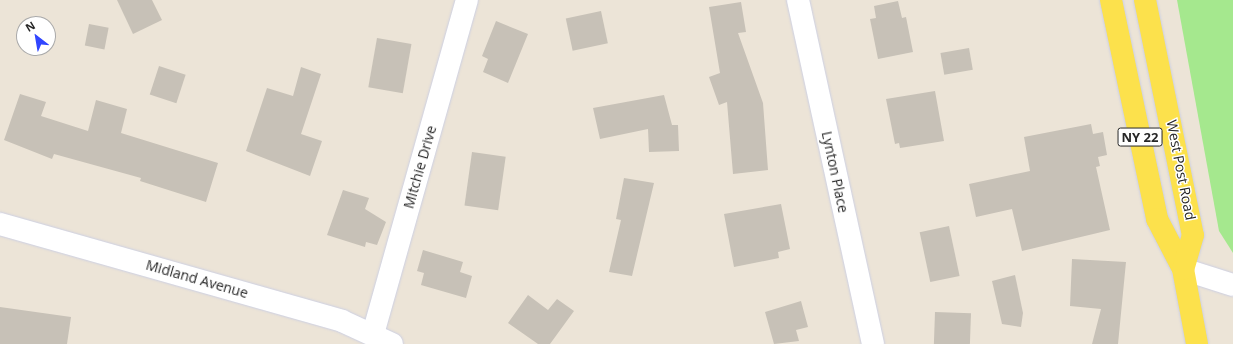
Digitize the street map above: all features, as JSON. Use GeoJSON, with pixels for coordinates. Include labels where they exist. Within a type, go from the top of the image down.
{"type":"FeatureCollection","features":[{"type":"Feature","properties":{"kind":"main road","name":"West Post Road"},"geometry":{"type":"LineString","coordinates":[[1111,0],[1157,219],[1182,269],[1197,344]]}},
{"type":"Feature","properties":{"kind":"main road","name":"West Post Road"},"geometry":{"type":"LineString","coordinates":[[1145,0],[1193,235],[1182,269]]}},
{"type":"Feature","properties":{"kind":"street","name":"Mitchie Drive"},"geometry":{"type":"LineString","coordinates":[[382,339],[467,0]]}},
{"type":"Feature","properties":{"kind":"street","name":"Lynton Place"},"geometry":{"type":"LineString","coordinates":[[798,0],[873,344]]}},
{"type":"Feature","properties":{"kind":"street","name":"Midland Avenue"},"geometry":{"type":"LineString","coordinates":[[0,224],[236,290],[382,339]]}},
{"type":"Feature","properties":{"kind":"street"},"geometry":{"type":"LineString","coordinates":[[1182,269],[1233,285]]}},
{"type":"Feature","properties":{"kind":"green space"},"geometry":{"type":"Polygon","coordinates":[[[1177,0],[1233,0],[1233,253],[1219,231],[1177,0]]]}},
{"type":"Feature","properties":{"kind":"building"},"geometry":{"type":"Polygon","coordinates":[[[117,0],[152,0],[162,20],[133,34],[117,0]]]}},
{"type":"Feature","properties":{"kind":"building"},"geometry":{"type":"Polygon","coordinates":[[[898,1],[902,18],[906,17],[913,52],[878,59],[870,19],[876,18],[874,6],[898,1]]]}},
{"type":"Feature","properties":{"kind":"building"},"geometry":{"type":"Polygon","coordinates":[[[741,2],[746,32],[738,33],[763,103],[768,170],[733,174],[727,102],[719,105],[709,77],[720,73],[709,7],[741,2]]]}},
{"type":"Feature","properties":{"kind":"building"},"geometry":{"type":"Polygon","coordinates":[[[601,11],[608,43],[573,51],[566,18],[601,11]]]}},
{"type":"Feature","properties":{"kind":"building"},"geometry":{"type":"Polygon","coordinates":[[[496,21],[528,34],[508,83],[483,72],[488,59],[482,56],[496,21]]]}},
{"type":"Feature","properties":{"kind":"building"},"geometry":{"type":"Polygon","coordinates":[[[89,24],[109,28],[104,49],[85,46],[89,24]]]}},
{"type":"Feature","properties":{"kind":"building"},"geometry":{"type":"Polygon","coordinates":[[[377,38],[411,44],[403,93],[368,87],[377,38]]]}},
{"type":"Feature","properties":{"kind":"building"},"geometry":{"type":"Polygon","coordinates":[[[969,48],[973,70],[944,75],[940,53],[969,48]]]}},
{"type":"Feature","properties":{"kind":"building"},"geometry":{"type":"Polygon","coordinates":[[[159,66],[186,75],[176,103],[150,95],[159,66]]]}},
{"type":"Feature","properties":{"kind":"building"},"geometry":{"type":"Polygon","coordinates":[[[301,67],[321,74],[301,134],[322,141],[310,176],[246,151],[267,88],[293,96],[301,67]]]}},
{"type":"Feature","properties":{"kind":"building"},"geometry":{"type":"Polygon","coordinates":[[[935,91],[944,141],[900,148],[899,143],[895,144],[886,99],[935,91]]]}},
{"type":"Feature","properties":{"kind":"building"},"geometry":{"type":"Polygon","coordinates":[[[20,94],[46,102],[41,116],[88,131],[96,100],[127,109],[121,133],[218,163],[206,202],[140,181],[141,178],[54,154],[52,159],[4,140],[20,94]]]}},
{"type":"Feature","properties":{"kind":"building"},"geometry":{"type":"Polygon","coordinates":[[[664,95],[672,125],[678,125],[679,151],[649,152],[648,129],[600,139],[593,108],[664,95]]]}},
{"type":"Feature","properties":{"kind":"building"},"geometry":{"type":"Polygon","coordinates":[[[1091,124],[1093,134],[1103,132],[1107,155],[1098,157],[1100,166],[1096,167],[1110,230],[1022,251],[1012,209],[976,217],[969,184],[1030,171],[1024,137],[1091,124]]]}},
{"type":"Feature","properties":{"kind":"building"},"geometry":{"type":"Polygon","coordinates":[[[472,152],[506,157],[498,210],[464,205],[472,152]]]}},
{"type":"Feature","properties":{"kind":"building"},"geometry":{"type":"Polygon","coordinates":[[[624,178],[654,183],[632,276],[609,272],[621,220],[616,219],[624,178]]]}},
{"type":"Feature","properties":{"kind":"building"},"geometry":{"type":"Polygon","coordinates":[[[343,190],[369,198],[365,209],[386,222],[377,245],[366,242],[365,247],[327,235],[343,190]]]}},
{"type":"Feature","properties":{"kind":"building"},"geometry":{"type":"Polygon","coordinates":[[[781,204],[790,249],[778,252],[779,258],[734,267],[724,214],[781,204]]]}},
{"type":"Feature","properties":{"kind":"building"},"geometry":{"type":"Polygon","coordinates":[[[949,226],[960,276],[930,282],[920,232],[949,226]]]}},
{"type":"Feature","properties":{"kind":"building"},"geometry":{"type":"Polygon","coordinates":[[[423,250],[463,262],[460,272],[472,276],[466,298],[421,285],[424,273],[417,271],[423,250]]]}},
{"type":"Feature","properties":{"kind":"building"},"geometry":{"type":"Polygon","coordinates":[[[1072,259],[1126,262],[1118,344],[1092,344],[1101,309],[1070,306],[1072,259]]]}},
{"type":"Feature","properties":{"kind":"building"},"geometry":{"type":"Polygon","coordinates":[[[1015,275],[1023,313],[1021,327],[1002,324],[992,281],[1015,275]]]}},
{"type":"Feature","properties":{"kind":"building"},"geometry":{"type":"Polygon","coordinates":[[[528,295],[548,310],[557,299],[574,311],[550,344],[538,344],[508,323],[528,295]]]}},
{"type":"Feature","properties":{"kind":"building"},"geometry":{"type":"Polygon","coordinates":[[[801,301],[808,327],[796,330],[799,341],[774,344],[765,312],[801,301]]]}},
{"type":"Feature","properties":{"kind":"building"},"geometry":{"type":"Polygon","coordinates":[[[0,307],[71,317],[67,344],[0,344],[0,307]]]}},
{"type":"Feature","properties":{"kind":"building"},"geometry":{"type":"Polygon","coordinates":[[[935,312],[971,313],[970,344],[934,344],[935,312]]]}}]}
